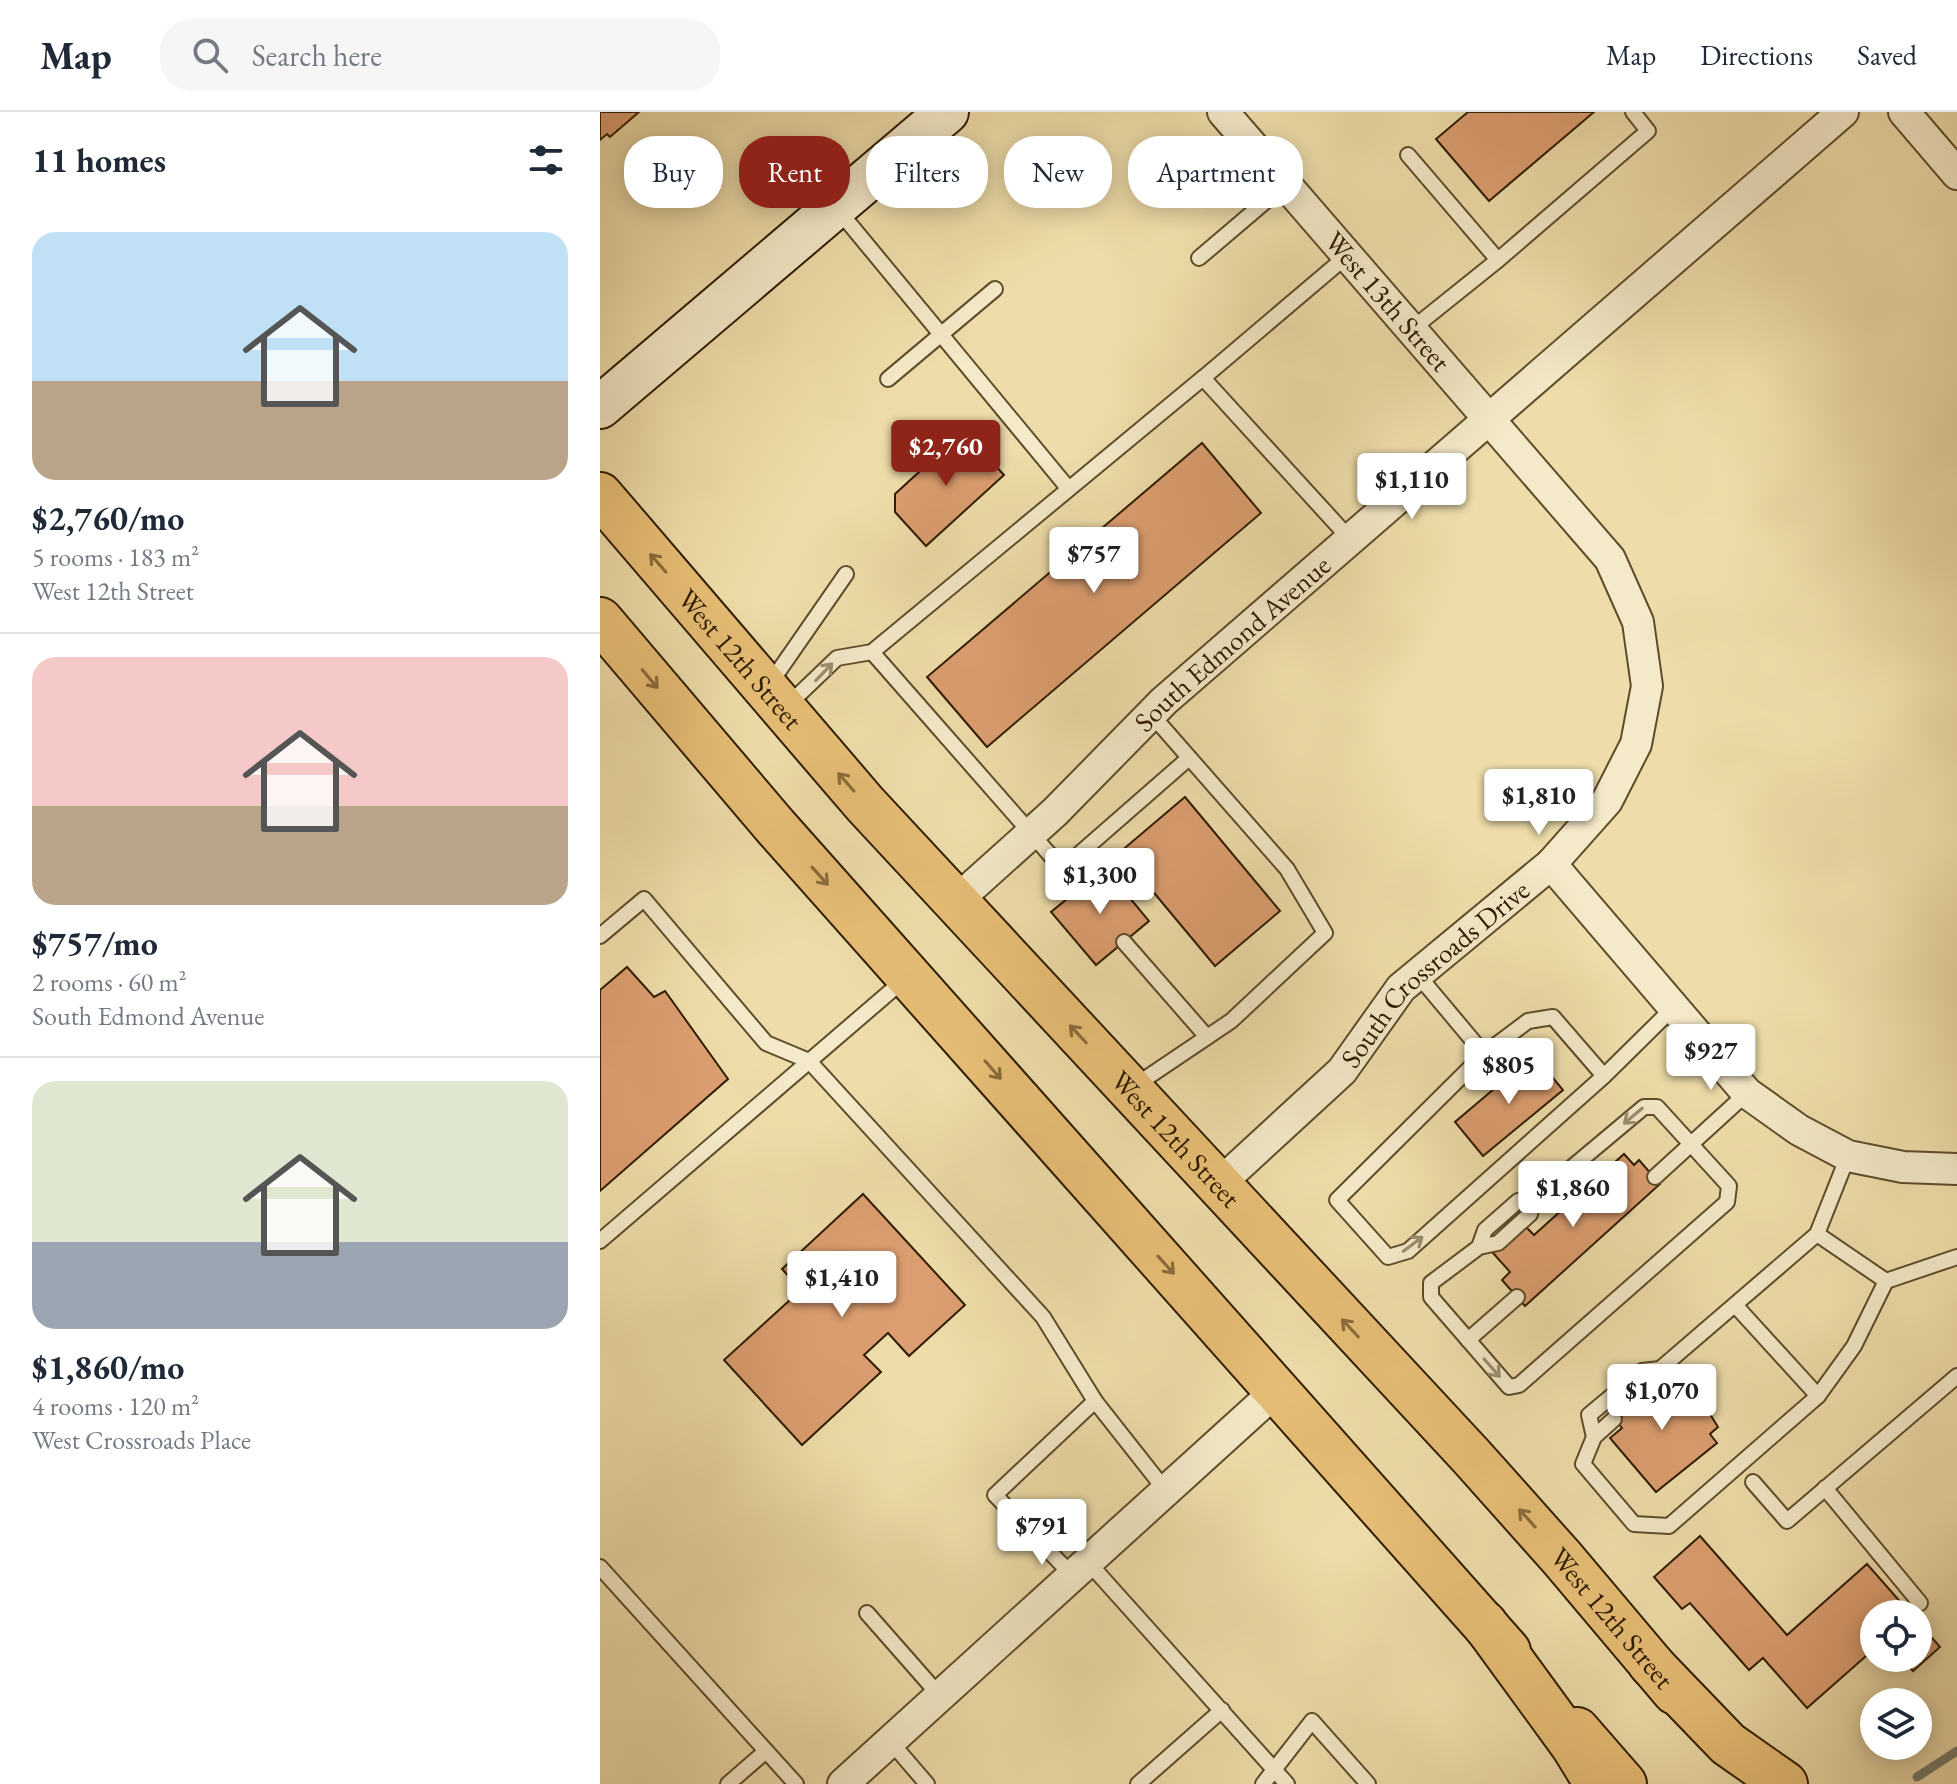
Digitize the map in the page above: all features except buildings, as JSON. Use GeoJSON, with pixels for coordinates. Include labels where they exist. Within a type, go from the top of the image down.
{"type":"FeatureCollection","features":[{"type":"Feature","properties":{"kind":"main road","name":"West 12th Street"},"geometry":{"type":"LineString","coordinates":[[600,495],[865,804],[1471,1456],[1562,1558],[1751,1784]]}},
{"type":"Feature","properties":{"kind":"main road"},"geometry":{"type":"LineString","coordinates":[[600,620],[775,826],[1624,1784]]}},
{"type":"Feature","properties":{"kind":"main road"},"geometry":{"type":"LineString","coordinates":[[1484,1623],[1573,1745],[1597,1784]]}},
{"type":"Feature","properties":{"kind":"main road"},"geometry":{"type":"LineString","coordinates":[[1650,1663],[1728,1744],[1785,1784]]}},
{"type":"Feature","properties":{"kind":"street"},"geometry":{"type":"LineString","coordinates":[[850,195],[947,112]]}},
{"type":"Feature","properties":{"kind":"street","name":"West 13th Street"},"geometry":{"type":"LineString","coordinates":[[1223,112],[1244,136]]}},
{"type":"Feature","properties":{"kind":"street","name":"South Edmond Avenue"},"geometry":{"type":"LineString","coordinates":[[956,901],[1031,833],[1151,714],[1843,112]]}},
{"type":"Feature","properties":{"kind":"street"},"geometry":{"type":"LineString","coordinates":[[1904,112],[1957,174]]}},
{"type":"Feature","properties":{"kind":"street","name":"West 13th Street"},"geometry":{"type":"LineString","coordinates":[[1303,203],[1489,418]]}},
{"type":"Feature","properties":{"kind":"street"},"geometry":{"type":"LineString","coordinates":[[600,407],[835,208]]}},
{"type":"Feature","properties":{"kind":"street","name":"South Crossroads Drive"},"geometry":{"type":"LineString","coordinates":[[1218,1185],[1342,1071],[1401,988],[1551,864],[1607,801],[1636,744],[1647,686],[1638,622],[1610,559],[1489,418]]}},
{"type":"Feature","properties":{"kind":"street"},"geometry":{"type":"LineString","coordinates":[[1551,864],[1747,1093],[1799,1130],[1848,1156],[1903,1167],[1957,1169]]}},
{"type":"Feature","properties":{"kind":"street"},"geometry":{"type":"LineString","coordinates":[[843,1784],[1277,1390]]}},
{"type":"Feature","properties":{"kind":"lane"},"geometry":{"type":"LineString","coordinates":[[1412,329],[1498,260],[1648,131],[1633,112]]}},
{"type":"Feature","properties":{"kind":"lane"},"geometry":{"type":"LineString","coordinates":[[1408,155],[1498,260]]}},
{"type":"Feature","properties":{"kind":"lane"},"geometry":{"type":"LineString","coordinates":[[837,208],[1068,488]]}},
{"type":"Feature","properties":{"kind":"lane"},"geometry":{"type":"LineString","coordinates":[[1199,258],[1258,208]]}},
{"type":"Feature","properties":{"kind":"lane"},"geometry":{"type":"LineString","coordinates":[[775,699],[837,658],[872,652],[1348,255]]}},
{"type":"Feature","properties":{"kind":"lane"},"geometry":{"type":"LineString","coordinates":[[888,379],[995,289]]}},
{"type":"Feature","properties":{"kind":"lane"},"geometry":{"type":"LineString","coordinates":[[1203,378],[1350,539]]}},
{"type":"Feature","properties":{"kind":"lane"},"geometry":{"type":"LineString","coordinates":[[775,699],[846,574]]}},
{"type":"Feature","properties":{"kind":"lane"},"geometry":{"type":"LineString","coordinates":[[872,652],[1080,889]]}},
{"type":"Feature","properties":{"kind":"lane"},"geometry":{"type":"LineString","coordinates":[[1129,1090],[1231,1021],[1325,933],[1287,869],[1151,714]]}},
{"type":"Feature","properties":{"kind":"lane"},"geometry":{"type":"LineString","coordinates":[[1062,869],[1189,758]]}},
{"type":"Feature","properties":{"kind":"lane"},"geometry":{"type":"LineString","coordinates":[[600,936],[644,899],[766,1043],[809,1061],[1043,1317],[1095,1401],[1166,1491]]}},
{"type":"Feature","properties":{"kind":"lane"},"geometry":{"type":"LineString","coordinates":[[1124,942],[1207,1037]]}},
{"type":"Feature","properties":{"kind":"lane"},"geometry":{"type":"LineString","coordinates":[[1417,974],[1484,1054]]}},
{"type":"Feature","properties":{"kind":"lane"},"geometry":{"type":"LineString","coordinates":[[600,1241],[909,975]]}},
{"type":"Feature","properties":{"kind":"lane"},"geometry":{"type":"LineString","coordinates":[[1604,1076],[1553,1017],[1528,1021],[1484,1054],[1337,1200],[1388,1257],[1408,1251],[1604,1076],[1674,1007]]}},
{"type":"Feature","properties":{"kind":"lane"},"geometry":{"type":"LineString","coordinates":[[1655,1177],[1747,1093]]}},
{"type":"Feature","properties":{"kind":"lane"},"geometry":{"type":"LineString","coordinates":[[1644,1107],[1657,1107],[1692,1144],[1729,1186],[1727,1202],[1519,1385],[1509,1387],[1431,1297],[1431,1283],[1479,1247],[1498,1243],[1530,1214],[1533,1200],[1644,1107]]}},
{"type":"Feature","properties":{"kind":"lane"},"geometry":{"type":"LineString","coordinates":[[1646,1391],[1655,1384],[1660,1369],[1817,1234],[1848,1156]]}},
{"type":"Feature","properties":{"kind":"lane"},"geometry":{"type":"LineString","coordinates":[[1817,1234],[1886,1281]]}},
{"type":"Feature","properties":{"kind":"lane"},"geometry":{"type":"LineString","coordinates":[[1614,1419],[1594,1437],[1583,1464],[1634,1524],[1669,1526],[1818,1396],[1854,1346],[1886,1281],[1957,1257]]}},
{"type":"Feature","properties":{"kind":"lane"},"geometry":{"type":"LineString","coordinates":[[1468,1340],[1517,1297]]}},
{"type":"Feature","properties":{"kind":"lane"},"geometry":{"type":"LineString","coordinates":[[1735,1305],[1818,1396]]}},
{"type":"Feature","properties":{"kind":"lane"},"geometry":{"type":"LineString","coordinates":[[1594,1437],[1589,1415],[1642,1371],[1660,1369]]}},
{"type":"Feature","properties":{"kind":"lane"},"geometry":{"type":"LineString","coordinates":[[1753,1482],[1787,1521],[1957,1376]]}},
{"type":"Feature","properties":{"kind":"lane"},"geometry":{"type":"LineString","coordinates":[[1095,1401],[995,1495],[1080,1569],[1222,1710],[1287,1784]]}},
{"type":"Feature","properties":{"kind":"lane"},"geometry":{"type":"LineString","coordinates":[[1825,1488],[1918,1600]]}},
{"type":"Feature","properties":{"kind":"lane"},"geometry":{"type":"LineString","coordinates":[[600,1567],[796,1784]]}},
{"type":"Feature","properties":{"kind":"lane"},"geometry":{"type":"LineString","coordinates":[[867,1613],[940,1696]]}},
{"type":"Feature","properties":{"kind":"lane"},"geometry":{"type":"LineString","coordinates":[[1138,1784],[1222,1710]]}},
{"type":"Feature","properties":{"kind":"lane"},"geometry":{"type":"LineString","coordinates":[[1263,1784],[1312,1721],[1368,1784]]}},
{"type":"Feature","properties":{"kind":"lane"},"geometry":{"type":"LineString","coordinates":[[890,1741],[927,1784]]}},
{"type":"Feature","properties":{"kind":"lane"},"geometry":{"type":"LineString","coordinates":[[728,1784],[766,1751]]}},
{"type":"Feature","properties":{"kind":"waterway"},"geometry":{"type":"LineString","coordinates":[[1917,1777],[1957,1751]]}}]}
